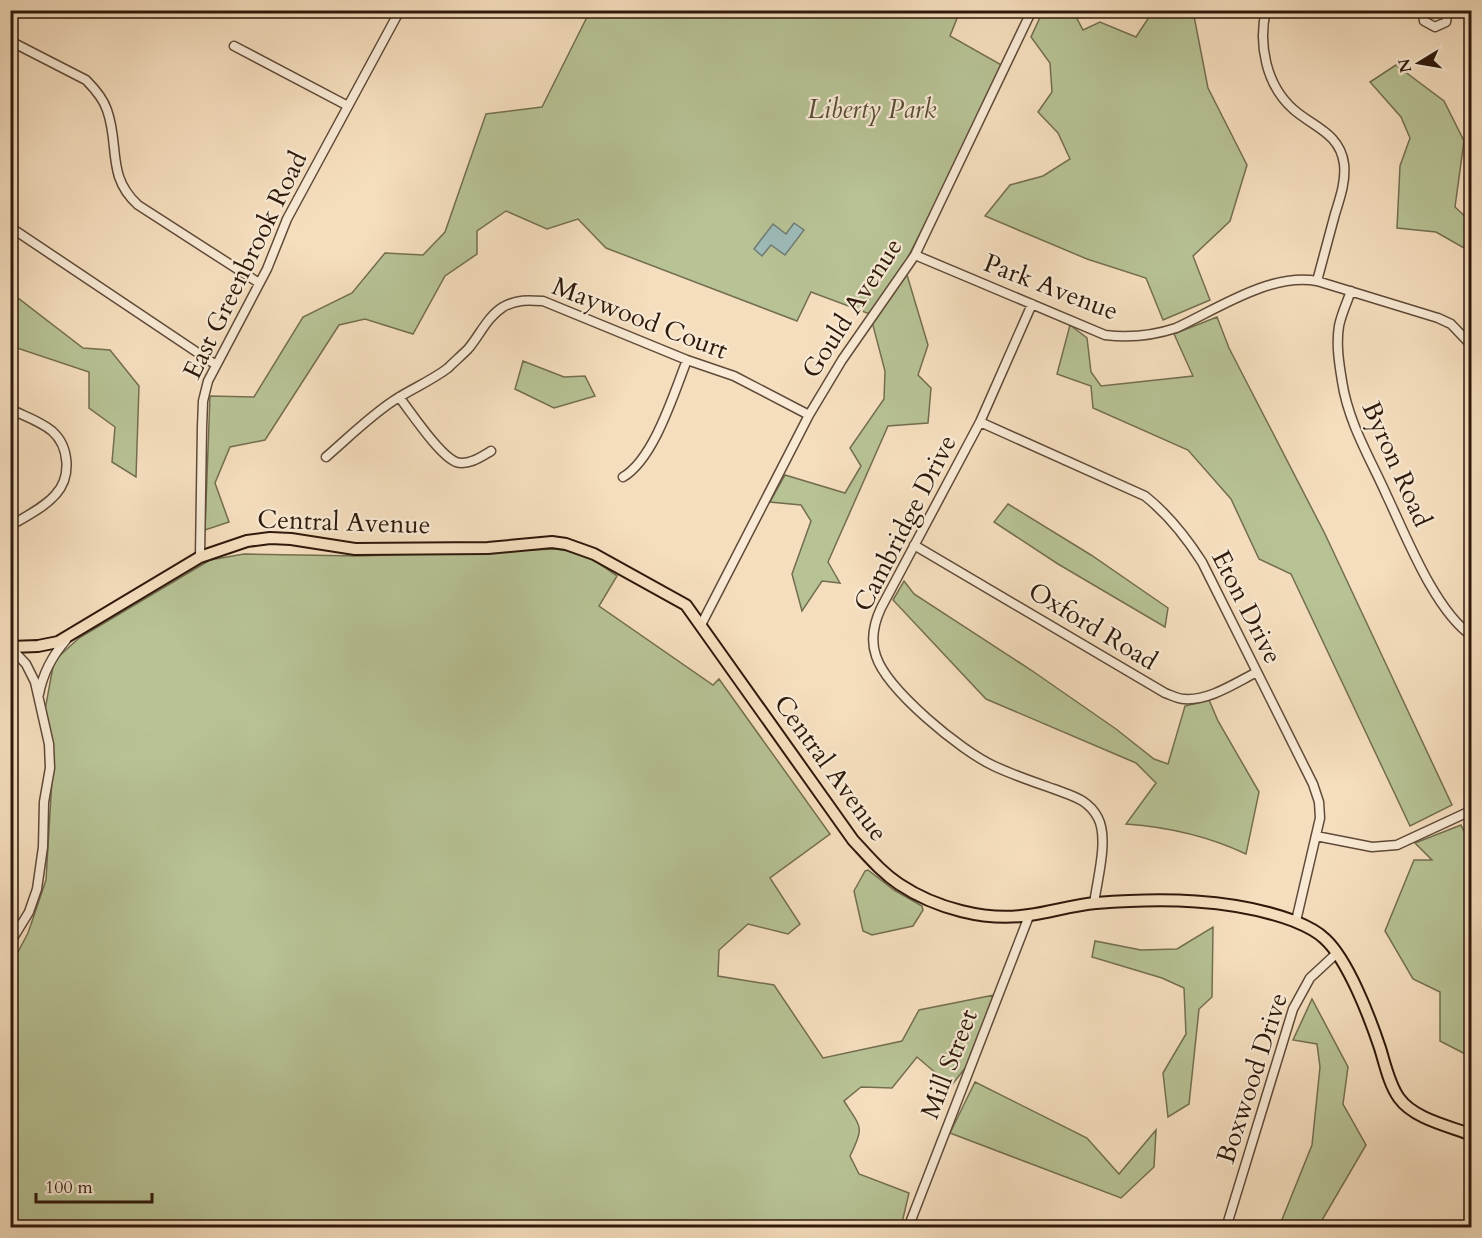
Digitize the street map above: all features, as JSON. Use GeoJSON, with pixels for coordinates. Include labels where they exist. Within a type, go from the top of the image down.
{"type":"FeatureCollection","features":[{"type":"Feature","properties":{"kind":"main road","name":"Central Avenue"},"geometry":{"type":"LineString","coordinates":[[10,647],[48,645],[69,637],[200,557],[234,544],[270,538],[355,549],[488,548],[552,542],[566,544],[594,554],[686,605],[853,840],[876,866],[899,884],[952,909],[988,915],[1029,916],[1094,904],[1141,901],[1248,907],[1296,921],[1325,938],[1337,953],[1365,1008],[1391,1082],[1400,1099],[1416,1112],[1472,1135]]}},
{"type":"Feature","properties":{"kind":"street","name":"East Greenbrook Road"},"geometry":{"type":"LineString","coordinates":[[200,557],[203,401],[208,381],[259,283],[287,219],[400,10]]}},
{"type":"Feature","properties":{"kind":"street","name":"Gould Avenue"},"geometry":{"type":"LineString","coordinates":[[701,625],[808,415],[842,360],[915,255],[1032,10]]}},
{"type":"Feature","properties":{"kind":"street"},"geometry":{"type":"LineString","coordinates":[[1266,10],[1263,30],[1264,52],[1274,83],[1293,110],[1322,128],[1334,140],[1343,161],[1344,183],[1317,281]]}},
{"type":"Feature","properties":{"kind":"street"},"geometry":{"type":"LineString","coordinates":[[1422,10],[1424,21],[1435,27],[1446,22],[1448,10]]}},
{"type":"Feature","properties":{"kind":"street"},"geometry":{"type":"LineString","coordinates":[[10,41],[71,71],[95,89],[108,112],[118,174],[121,185],[128,196],[138,205],[259,283]]}},
{"type":"Feature","properties":{"kind":"street"},"geometry":{"type":"LineString","coordinates":[[234,46],[348,106]]}},
{"type":"Feature","properties":{"kind":"street"},"geometry":{"type":"LineString","coordinates":[[10,227],[216,365]]}},
{"type":"Feature","properties":{"kind":"street","name":"Park Avenue"},"geometry":{"type":"LineString","coordinates":[[915,255],[1105,335],[1134,337],[1176,328],[1276,282],[1294,279],[1317,281],[1438,318],[1451,324],[1472,346]]}},
{"type":"Feature","properties":{"kind":"street","name":"Byron Road"},"geometry":{"type":"LineString","coordinates":[[1351,291],[1339,325],[1338,351],[1349,413],[1422,567],[1456,623],[1472,636]]}},
{"type":"Feature","properties":{"kind":"street","name":"Maywood Court"},"geometry":{"type":"LineString","coordinates":[[326,457],[380,410],[448,367],[468,348],[490,318],[502,308],[527,300],[543,301],[687,360],[734,376],[808,415]]}},
{"type":"Feature","properties":{"kind":"street","name":"Cambridge Drive"},"geometry":{"type":"LineString","coordinates":[[1032,304],[980,422],[875,620],[872,638],[878,662],[884,672],[915,707],[945,734],[993,766],[1077,796],[1092,810],[1100,823],[1102,843],[1094,904]]}},
{"type":"Feature","properties":{"kind":"street"},"geometry":{"type":"LineString","coordinates":[[623,477],[637,466],[661,426],[687,360]]}},
{"type":"Feature","properties":{"kind":"street"},"geometry":{"type":"LineString","coordinates":[[399,397],[441,451],[456,462],[479,459],[491,451]]}},
{"type":"Feature","properties":{"kind":"street"},"geometry":{"type":"LineString","coordinates":[[10,409],[49,429],[62,444],[67,458],[65,475],[58,493],[10,526]]}},
{"type":"Feature","properties":{"kind":"street","name":"Eton Drive"},"geometry":{"type":"LineString","coordinates":[[980,422],[1145,496],[1165,512],[1186,536],[1202,562],[1313,784],[1319,802],[1320,818],[1296,921]]}},
{"type":"Feature","properties":{"kind":"street","name":"Oxford Road"},"geometry":{"type":"LineString","coordinates":[[914,545],[1165,693],[1182,699],[1198,698],[1257,672]]}},
{"type":"Feature","properties":{"kind":"street"},"geometry":{"type":"LineString","coordinates":[[39,699],[45,673],[58,649],[69,637]]}},
{"type":"Feature","properties":{"kind":"street"},"geometry":{"type":"LineString","coordinates":[[10,647],[19,655],[31,673],[49,744],[50,768],[44,802],[40,871],[34,903],[10,943]]}},
{"type":"Feature","properties":{"kind":"street"},"geometry":{"type":"LineString","coordinates":[[1316,836],[1372,847],[1397,844],[1467,813],[1472,808]]}},
{"type":"Feature","properties":{"kind":"street","name":"Mill Street"},"geometry":{"type":"LineString","coordinates":[[908,1227],[1029,916]]}},
{"type":"Feature","properties":{"kind":"street","name":"Boxwood Drive"},"geometry":{"type":"LineString","coordinates":[[1226,1227],[1293,1009],[1310,978],[1337,953]]}},
{"type":"Feature","properties":{"kind":"green space","name":"Liberty Park"},"geometry":{"type":"Polygon","coordinates":[[[579,11],[960,11],[950,36],[1005,67],[904,265],[928,345],[918,375],[931,388],[928,423],[888,426],[828,562],[840,583],[822,581],[802,611],[792,574],[811,521],[801,505],[770,502],[785,475],[845,493],[861,466],[850,448],[884,399],[885,371],[870,314],[811,292],[797,321],[606,248],[578,219],[547,229],[506,211],[477,231],[477,254],[445,276],[413,334],[365,319],[339,325],[265,440],[230,447],[215,483],[229,522],[205,530],[210,396],[254,397],[303,317],[352,293],[385,253],[423,255],[445,232],[486,114],[542,107],[587,17],[579,11]]]}},
{"type":"Feature","properties":{"kind":"green space"},"geometry":{"type":"Polygon","coordinates":[[[1043,11],[1073,11],[1083,30],[1100,22],[1136,37],[1153,11],[1193,11],[1208,88],[1247,165],[1230,221],[1193,256],[1210,300],[1163,320],[1146,278],[1087,259],[985,216],[1010,185],[1043,176],[1070,159],[1058,133],[1038,112],[1052,92],[1050,63],[1031,37],[1043,11]]]}},
{"type":"Feature","properties":{"kind":"green space"},"geometry":{"type":"Polygon","coordinates":[[[1396,65],[1444,101],[1464,141],[1455,207],[1471,222],[1471,252],[1436,232],[1397,228],[1400,166],[1410,138],[1401,117],[1370,82],[1396,65]]]}},
{"type":"Feature","properties":{"kind":"green space"},"geometry":{"type":"Polygon","coordinates":[[[11,294],[83,348],[110,350],[139,386],[136,477],[112,462],[115,427],[89,408],[89,372],[11,346],[11,294]]]}},
{"type":"Feature","properties":{"kind":"green space"},"geometry":{"type":"Polygon","coordinates":[[[1217,317],[1229,348],[1325,534],[1452,805],[1410,826],[1291,574],[1259,559],[1231,499],[1188,450],[1093,408],[1091,386],[1057,374],[1070,325],[1087,338],[1091,372],[1101,386],[1193,376],[1174,334],[1217,317]]]}},
{"type":"Feature","properties":{"kind":"green space"},"geometry":{"type":"Polygon","coordinates":[[[523,361],[564,377],[585,376],[595,396],[554,408],[515,389],[523,361]]]}},
{"type":"Feature","properties":{"kind":"green space"},"geometry":{"type":"Polygon","coordinates":[[[1008,504],[1091,555],[1168,608],[1165,627],[1058,564],[994,522],[1008,504]]]}},
{"type":"Feature","properties":{"kind":"green space"},"geometry":{"type":"Polygon","coordinates":[[[557,549],[585,554],[617,576],[599,606],[713,685],[719,679],[830,834],[770,878],[800,924],[788,934],[748,924],[719,950],[718,976],[774,985],[823,1058],[902,1041],[919,1010],[994,995],[966,1067],[951,1086],[917,1057],[892,1088],[861,1087],[844,1101],[859,1127],[858,1139],[850,1156],[859,1174],[909,1193],[901,1227],[11,1228],[10,967],[28,933],[46,880],[53,762],[45,710],[54,661],[79,638],[210,560],[244,554],[359,556],[557,549]]]}},
{"type":"Feature","properties":{"kind":"green space"},"geometry":{"type":"Polygon","coordinates":[[[904,581],[914,594],[1031,670],[1116,729],[1154,759],[1168,764],[1185,706],[1209,700],[1218,721],[1259,792],[1246,854],[1188,833],[1126,824],[1156,783],[1136,763],[986,699],[893,600],[904,581]]]}},
{"type":"Feature","properties":{"kind":"green space"},"geometry":{"type":"Polygon","coordinates":[[[1461,825],[1472,848],[1471,1057],[1440,1041],[1440,992],[1413,979],[1385,931],[1414,860],[1432,860],[1415,843],[1461,825]]]}},
{"type":"Feature","properties":{"kind":"green space"},"geometry":{"type":"Polygon","coordinates":[[[868,870],[894,890],[922,906],[923,910],[913,926],[872,935],[863,931],[854,891],[865,871],[868,870]]]}},
{"type":"Feature","properties":{"kind":"green space"},"geometry":{"type":"Polygon","coordinates":[[[1213,927],[1212,997],[1199,1009],[1189,1104],[1168,1117],[1163,1073],[1186,1034],[1184,988],[1162,978],[1092,957],[1095,941],[1141,950],[1177,949],[1213,927]]]}},
{"type":"Feature","properties":{"kind":"green space"},"geometry":{"type":"Polygon","coordinates":[[[1312,999],[1348,1067],[1343,1104],[1366,1145],[1318,1227],[1279,1227],[1312,1145],[1320,1067],[1317,1044],[1293,1040],[1312,999]]]}},
{"type":"Feature","properties":{"kind":"green space"},"geometry":{"type":"Polygon","coordinates":[[[975,1082],[1087,1138],[1119,1174],[1156,1130],[1154,1167],[1121,1198],[950,1133],[975,1082]]]}},
{"type":"Feature","properties":{"kind":"water"},"geometry":{"type":"Polygon","coordinates":[[[794,223],[804,230],[785,255],[771,245],[762,256],[754,249],[773,224],[786,234],[794,223]]]}}]}
